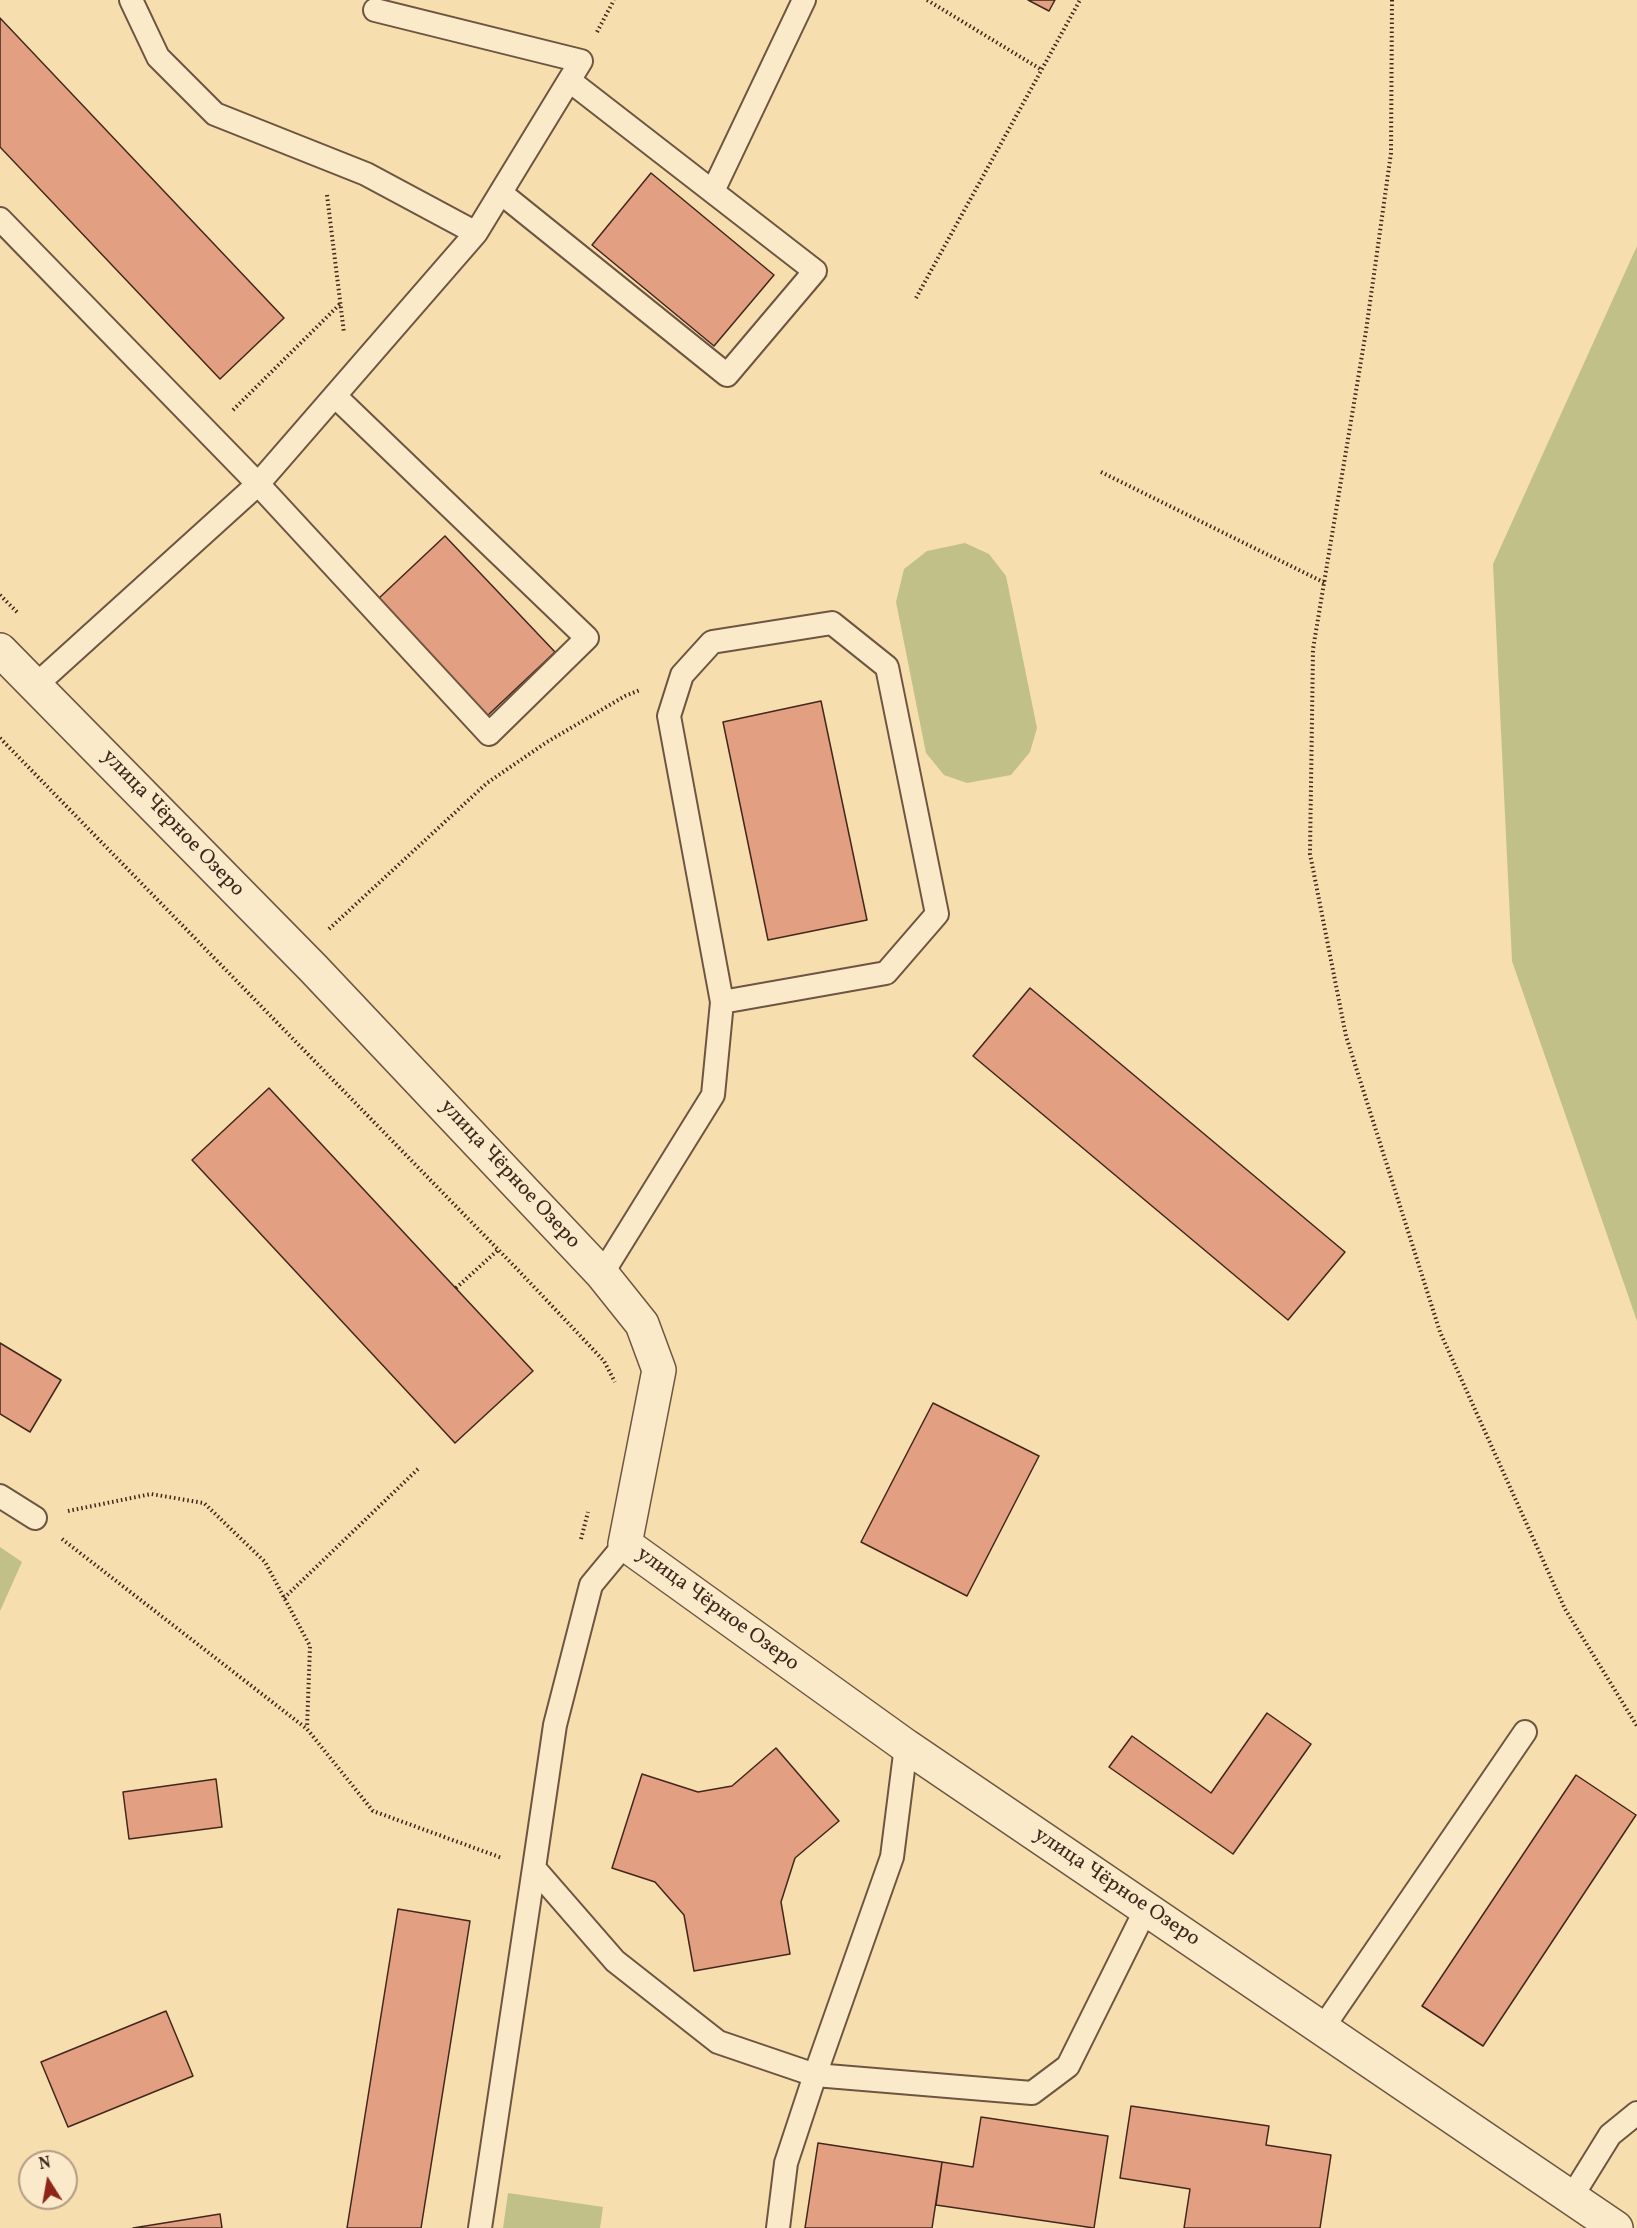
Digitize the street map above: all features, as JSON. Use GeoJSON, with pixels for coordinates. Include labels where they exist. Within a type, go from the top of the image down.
{"type":"FeatureCollection","features":[{"type":"Feature","properties":{"kind":"street","name":"улица Чёрное Озеро"},"geometry":{"type":"LineString","coordinates":[[0,650],[301,955],[602,1274],[642,1324],[659,1370],[625,1544],[906,1746],[1616,2228]]}},
{"type":"Feature","properties":{"kind":"lane"},"geometry":{"type":"LineString","coordinates":[[131,0],[158,57],[215,114],[366,174],[476,233]]}},
{"type":"Feature","properties":{"kind":"lane"},"geometry":{"type":"LineString","coordinates":[[713,191],[804,0]]}},
{"type":"Feature","properties":{"kind":"lane"},"geometry":{"type":"LineString","coordinates":[[36,685],[258,484],[350,379],[476,233],[581,61],[375,10]]}},
{"type":"Feature","properties":{"kind":"lane"},"geometry":{"type":"LineString","coordinates":[[501,193],[727,375],[815,271],[570,81]]}},
{"type":"Feature","properties":{"kind":"lane"},"geometry":{"type":"LineString","coordinates":[[0,219],[258,484],[489,734],[587,638],[334,396]]}},
{"type":"Feature","properties":{"kind":"lane"},"geometry":{"type":"LineString","coordinates":[[602,1274],[713,1095],[722,1002],[669,716],[682,675],[712,642],[831,623],[887,667],[937,914],[886,973],[722,1002]]}},
{"type":"Feature","properties":{"kind":"lane"},"geometry":{"type":"LineString","coordinates":[[0,1496],[35,1518]]}},
{"type":"Feature","properties":{"kind":"lane"},"geometry":{"type":"LineString","coordinates":[[480,2228],[555,1725],[591,1585],[625,1544]]}},
{"type":"Feature","properties":{"kind":"lane"},"geometry":{"type":"LineString","coordinates":[[1322,2029],[1525,1732]]}},
{"type":"Feature","properties":{"kind":"lane"},"geometry":{"type":"LineString","coordinates":[[778,2228],[786,2163],[892,1857],[906,1746]]}},
{"type":"Feature","properties":{"kind":"lane"},"geometry":{"type":"LineString","coordinates":[[534,1868],[615,1961],[718,2042],[816,2075],[1032,2093],[1068,2066],[1146,1909]]}},
{"type":"Feature","properties":{"kind":"lane"},"geometry":{"type":"LineString","coordinates":[[1571,2198],[1610,2135],[1637,2113]]}},
{"type":"Feature","properties":{"kind":"path"},"geometry":{"type":"LineString","coordinates":[[927,0],[1042,70]]}},
{"type":"Feature","properties":{"kind":"path"},"geometry":{"type":"LineString","coordinates":[[916,298],[1080,0]]}},
{"type":"Feature","properties":{"kind":"path"},"geometry":{"type":"LineString","coordinates":[[1392,0],[1390,153],[1366,331],[1314,649],[1310,854],[1346,1036],[1440,1332],[1565,1610],[1637,1726]]}},
{"type":"Feature","properties":{"kind":"path"},"geometry":{"type":"LineString","coordinates":[[322,157],[350,379]]}},
{"type":"Feature","properties":{"kind":"path"},"geometry":{"type":"LineString","coordinates":[[210,434],[340,304]]}},
{"type":"Feature","properties":{"kind":"path"},"geometry":{"type":"LineString","coordinates":[[1101,472],[1325,583]]}},
{"type":"Feature","properties":{"kind":"path"},"geometry":{"type":"LineString","coordinates":[[324,934],[487,783],[547,742],[625,696],[682,675]]}},
{"type":"Feature","properties":{"kind":"path"},"geometry":{"type":"LineString","coordinates":[[0,738],[604,1361],[614,1377],[616,1390]]}},
{"type":"Feature","properties":{"kind":"path"},"geometry":{"type":"LineString","coordinates":[[456,1288],[498,1250]]}},
{"type":"Feature","properties":{"kind":"path"},"geometry":{"type":"LineString","coordinates":[[284,1598],[420,1467]]}},
{"type":"Feature","properties":{"kind":"path"},"geometry":{"type":"LineString","coordinates":[[35,1518],[151,1494],[204,1503],[265,1562],[310,1646],[307,1729]]}},
{"type":"Feature","properties":{"kind":"path"},"geometry":{"type":"LineString","coordinates":[[581,1540],[589,1506]]}},
{"type":"Feature","properties":{"kind":"path"},"geometry":{"type":"LineString","coordinates":[[35,1518],[307,1729],[373,1811],[534,1868]]}},
{"type":"Feature","properties":{"kind":"green space"},"geometry":{"type":"Polygon","coordinates":[[[1637,246],[1637,1321],[1512,961],[1493,564],[1637,246]]]}},
{"type":"Feature","properties":{"kind":"green space"},"geometry":{"type":"Polygon","coordinates":[[[965,543],[989,554],[1006,576],[1037,728],[1030,752],[1011,775],[967,783],[944,775],[926,753],[896,602],[904,569],[927,551],[965,543]]]}},
{"type":"Feature","properties":{"kind":"green space"},"geometry":{"type":"Polygon","coordinates":[[[0,1547],[22,1562],[0,1611],[0,1547]]]}},
{"type":"Feature","properties":{"kind":"green space"},"geometry":{"type":"Polygon","coordinates":[[[508,2193],[603,2207],[600,2228],[503,2228],[508,2193]]]}},
{"type":"Feature","properties":{"kind":"building"},"geometry":{"type":"Polygon","coordinates":[[[1028,0],[1055,0],[1049,11],[1028,0]]]}},
{"type":"Feature","properties":{"kind":"building"},"geometry":{"type":"Polygon","coordinates":[[[0,18],[284,318],[220,379],[0,147],[0,18]]]}},
{"type":"Feature","properties":{"kind":"building"},"geometry":{"type":"Polygon","coordinates":[[[651,173],[774,275],[714,346],[592,245],[651,173]]]}},
{"type":"Feature","properties":{"kind":"building"},"geometry":{"type":"Polygon","coordinates":[[[445,536],[555,652],[487,716],[378,599],[445,536]]]}},
{"type":"Feature","properties":{"kind":"building"},"geometry":{"type":"Polygon","coordinates":[[[821,701],[867,920],[768,940],[723,722],[821,701]]]}},
{"type":"Feature","properties":{"kind":"building"},"geometry":{"type":"Polygon","coordinates":[[[1030,988],[1345,1252],[1288,1320],[973,1056],[1030,988]]]}},
{"type":"Feature","properties":{"kind":"building"},"geometry":{"type":"Polygon","coordinates":[[[269,1088],[533,1371],[455,1443],[192,1160],[269,1088]]]}},
{"type":"Feature","properties":{"kind":"building"},"geometry":{"type":"Polygon","coordinates":[[[0,1343],[61,1380],[30,1432],[0,1414],[0,1343]]]}},
{"type":"Feature","properties":{"kind":"building"},"geometry":{"type":"Polygon","coordinates":[[[933,1403],[1039,1456],[967,1596],[861,1542],[933,1403]]]}},
{"type":"Feature","properties":{"kind":"building"},"geometry":{"type":"Polygon","coordinates":[[[1267,1713],[1311,1744],[1233,1854],[1109,1767],[1132,1736],[1211,1793],[1267,1713]]]}},
{"type":"Feature","properties":{"kind":"building"},"geometry":{"type":"Polygon","coordinates":[[[776,1748],[839,1821],[795,1858],[781,1902],[790,1954],[694,1971],[684,1915],[655,1882],[612,1868],[642,1774],[698,1792],[732,1786],[776,1748]]]}},
{"type":"Feature","properties":{"kind":"building"},"geometry":{"type":"Polygon","coordinates":[[[1576,1775],[1636,1815],[1483,2046],[1422,2006],[1576,1775]]]}},
{"type":"Feature","properties":{"kind":"building"},"geometry":{"type":"Polygon","coordinates":[[[216,1779],[222,1827],[129,1839],[123,1792],[216,1779]]]}},
{"type":"Feature","properties":{"kind":"building"},"geometry":{"type":"Polygon","coordinates":[[[398,1909],[470,1921],[421,2228],[347,2228],[398,1909]]]}},
{"type":"Feature","properties":{"kind":"building"},"geometry":{"type":"Polygon","coordinates":[[[166,2011],[193,2076],[68,2127],[41,2062],[166,2011]]]}},
{"type":"Feature","properties":{"kind":"building"},"geometry":{"type":"Polygon","coordinates":[[[1131,2106],[1269,2126],[1266,2145],[1331,2155],[1320,2228],[1184,2228],[1190,2189],[1120,2178],[1131,2106]]]}},
{"type":"Feature","properties":{"kind":"building"},"geometry":{"type":"Polygon","coordinates":[[[981,2117],[1108,2136],[1094,2228],[936,2205],[942,2162],[973,2167],[981,2117]]]}},
{"type":"Feature","properties":{"kind":"building"},"geometry":{"type":"Polygon","coordinates":[[[818,2143],[942,2162],[932,2228],[805,2228],[818,2143]]]}},
{"type":"Feature","properties":{"kind":"building"},"geometry":{"type":"Polygon","coordinates":[[[220,2214],[222,2228],[133,2228],[220,2214]]]}}]}
